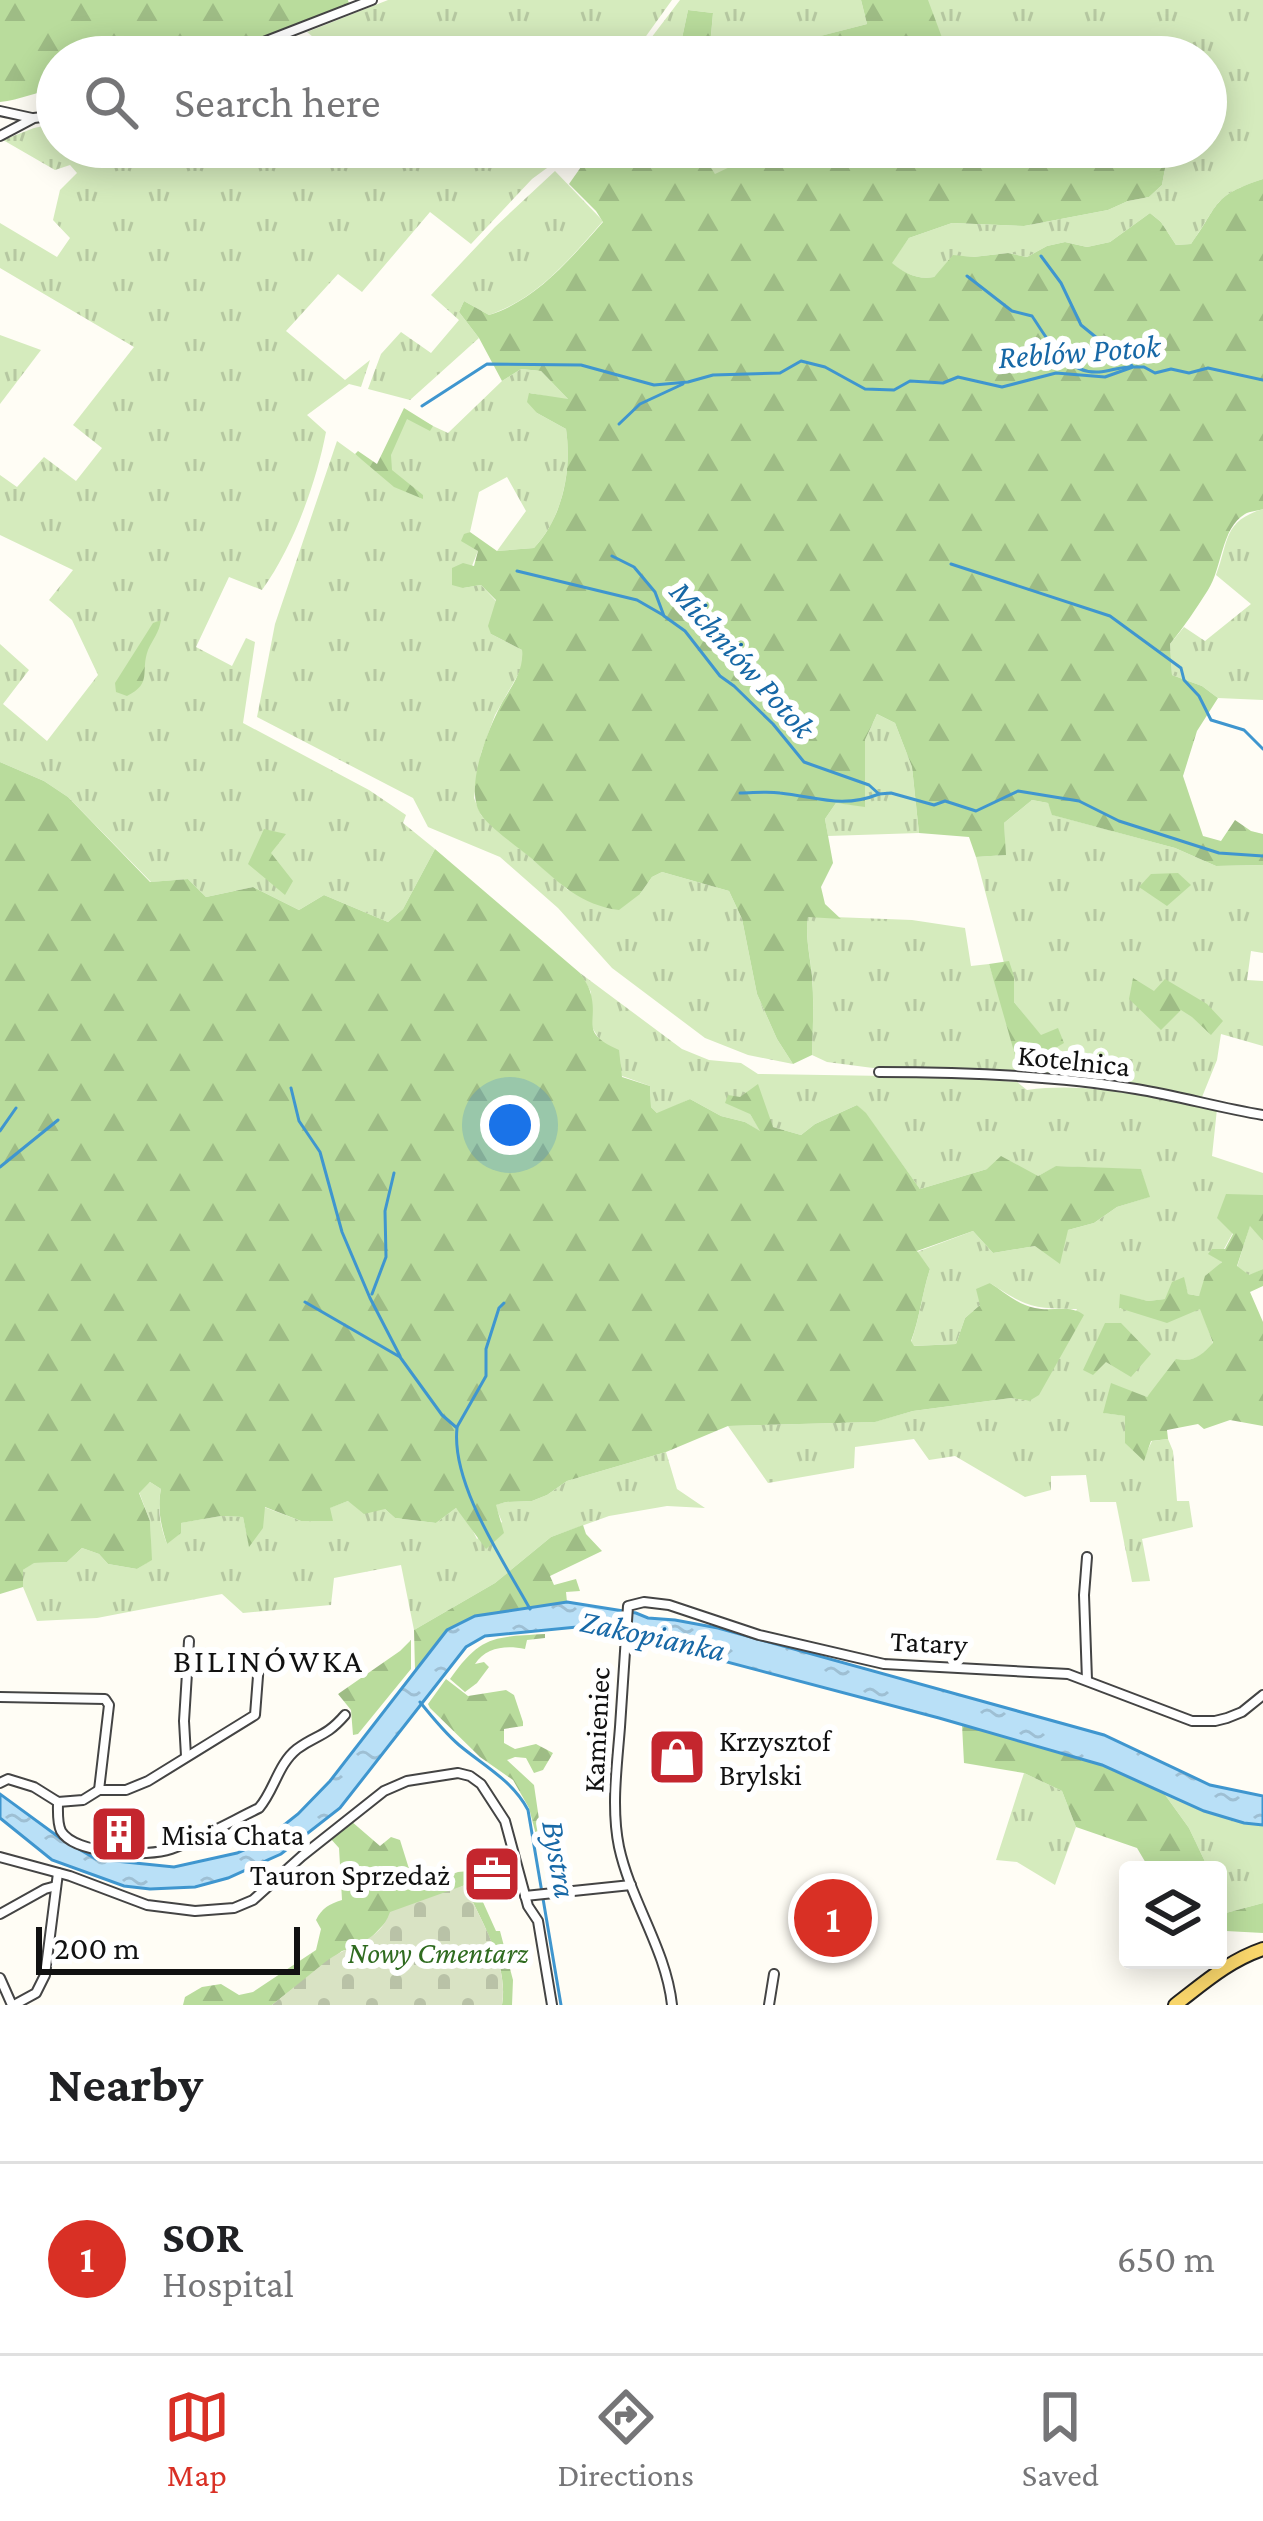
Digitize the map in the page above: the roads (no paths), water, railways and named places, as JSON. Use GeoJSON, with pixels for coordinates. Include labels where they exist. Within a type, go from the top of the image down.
{"type":"FeatureCollection","features":[{"type":"Feature","properties":{"kind":"main road"},"geometry":{"type":"LineString","coordinates":[[1178,2004],[1213,1975],[1263,1949]]}},
{"type":"Feature","properties":{"kind":"street"},"geometry":{"type":"LineString","coordinates":[[280,36],[372,0]]}},
{"type":"Feature","properties":{"kind":"street"},"geometry":{"type":"LineString","coordinates":[[0,111],[34,118]]}},
{"type":"Feature","properties":{"kind":"street"},"geometry":{"type":"LineString","coordinates":[[0,136],[34,118]]}},
{"type":"Feature","properties":{"kind":"street","name":"Kotelnica"},"geometry":{"type":"LineString","coordinates":[[879,1072],[1086,1083],[1263,1114]]}},
{"type":"Feature","properties":{"kind":"street"},"geometry":{"type":"LineString","coordinates":[[1088,1557],[1084,1595],[1088,1680]]}},
{"type":"Feature","properties":{"kind":"street","name":"Tatary"},"geometry":{"type":"LineString","coordinates":[[626,1648],[628,1606],[669,1605],[796,1645],[897,1666],[1053,1673],[1088,1680],[1192,1721],[1215,1721],[1242,1712],[1263,1695]]}},
{"type":"Feature","properties":{"kind":"street"},"geometry":{"type":"LineString","coordinates":[[186,1757],[189,1641]]}},
{"type":"Feature","properties":{"kind":"street","name":"Kamieniec"},"geometry":{"type":"LineString","coordinates":[[626,1648],[615,1793],[619,1845],[670,1985],[672,2005]]}},
{"type":"Feature","properties":{"kind":"street"},"geometry":{"type":"LineString","coordinates":[[0,1783],[8,1779],[34,1787],[58,1802],[83,1800],[99,1790],[126,1790],[148,1781],[255,1715],[259,1663]]}},
{"type":"Feature","properties":{"kind":"street"},"geometry":{"type":"LineString","coordinates":[[0,1697],[105,1699],[109,1705],[99,1790]]}},
{"type":"Feature","properties":{"kind":"street"},"geometry":{"type":"LineString","coordinates":[[58,1802],[61,1831],[70,1840],[94,1850],[168,1850],[259,1808],[296,1750],[330,1732],[345,1715]]}},
{"type":"Feature","properties":{"kind":"street"},"geometry":{"type":"LineString","coordinates":[[0,1857],[58,1872],[147,1906],[195,1911],[234,1908],[253,1900],[384,1792],[406,1781],[458,1773],[470,1776],[506,1821],[531,1912],[538,1921],[552,2005]]}},
{"type":"Feature","properties":{"kind":"street"},"geometry":{"type":"LineString","coordinates":[[0,1978],[13,2005],[36,1993],[45,1975],[58,1872]]}},
{"type":"Feature","properties":{"kind":"street"},"geometry":{"type":"LineString","coordinates":[[0,1914],[56,1886]]}},
{"type":"Feature","properties":{"kind":"street"},"geometry":{"type":"LineString","coordinates":[[530,1895],[631,1886]]}},
{"type":"Feature","properties":{"kind":"street"},"geometry":{"type":"LineString","coordinates":[[769,2005],[774,1974]]}},
{"type":"Feature","properties":{"kind":"water","name":"Zakopianka"},"geometry":{"type":"Polygon","coordinates":[[[567,1602],[718,1628],[1104,1735],[1210,1785],[1263,1796],[1263,1825],[1204,1811],[1102,1765],[640,1639],[577,1627],[485,1636],[466,1647],[340,1808],[281,1854],[228,1878],[195,1887],[124,1886],[52,1860],[0,1818],[0,1794],[96,1859],[174,1867],[237,1853],[264,1841],[330,1781],[447,1630],[475,1616],[567,1602]]]}},
{"type":"Feature","properties":{"kind":"waterway"},"geometry":{"type":"LineString","coordinates":[[1041,256],[1061,283],[1081,325],[1132,366]]}},
{"type":"Feature","properties":{"kind":"waterway"},"geometry":{"type":"LineString","coordinates":[[967,276],[1012,311],[1032,316],[1059,354],[1077,368],[1099,372],[1130,367]]}},
{"type":"Feature","properties":{"kind":"waterway","name":"Reblów Potok"},"geometry":{"type":"LineString","coordinates":[[422,406],[487,364],[581,365],[654,385],[713,375],[780,373],[801,361],[825,367],[865,389],[894,390],[910,381],[943,383],[958,377],[1002,387],[1056,373],[1105,377],[1133,367],[1155,373],[1208,368],[1263,380]]}},
{"type":"Feature","properties":{"kind":"waterway"},"geometry":{"type":"LineString","coordinates":[[619,424],[640,404],[683,384]]}},
{"type":"Feature","properties":{"kind":"waterway","name":"Michniów Potok"},"geometry":{"type":"LineString","coordinates":[[612,556],[634,567],[655,592],[664,616],[685,631],[720,676],[773,724],[804,762],[869,785],[879,794],[934,805],[945,801],[976,811],[1018,791],[1079,801],[1119,821],[1219,853],[1263,856]]}},
{"type":"Feature","properties":{"kind":"waterway"},"geometry":{"type":"LineString","coordinates":[[951,564],[1110,616],[1181,668],[1211,720],[1244,730],[1263,749]]}},
{"type":"Feature","properties":{"kind":"waterway"},"geometry":{"type":"LineString","coordinates":[[517,571],[637,600],[663,615]]}},
{"type":"Feature","properties":{"kind":"waterway"},"geometry":{"type":"LineString","coordinates":[[740,793],[775,792],[841,801],[879,794]]}},
{"type":"Feature","properties":{"kind":"waterway"},"geometry":{"type":"LineString","coordinates":[[291,1088],[299,1121],[320,1152],[342,1232],[400,1356]]}},
{"type":"Feature","properties":{"kind":"waterway"},"geometry":{"type":"LineString","coordinates":[[0,1131],[16,1108]]}},
{"type":"Feature","properties":{"kind":"waterway"},"geometry":{"type":"LineString","coordinates":[[0,1167],[58,1120]]}},
{"type":"Feature","properties":{"kind":"waterway"},"geometry":{"type":"LineString","coordinates":[[372,1294],[386,1257],[385,1211],[394,1173]]}},
{"type":"Feature","properties":{"kind":"waterway"},"geometry":{"type":"LineString","coordinates":[[305,1302],[400,1357],[457,1428],[457,1450],[470,1497],[530,1609]]}},
{"type":"Feature","properties":{"kind":"waterway"},"geometry":{"type":"LineString","coordinates":[[457,1427],[486,1376],[486,1349],[504,1303]]}},
{"type":"Feature","properties":{"kind":"waterway","name":"Bystra"},"geometry":{"type":"LineString","coordinates":[[420,1702],[454,1740],[506,1782],[528,1810],[561,2005]]}},
{"type":"Feature","properties":{"kind":"place","name":"Krzysztof Brylski"},"geometry":{"type":"Point","coordinates":[677,1757]}},
{"type":"Feature","properties":{"kind":"place","name":"Misia Chata"},"geometry":{"type":"Point","coordinates":[119,1834]}},
{"type":"Feature","properties":{"kind":"place","name":"Tauron Sprzedaż"},"geometry":{"type":"Point","coordinates":[492,1874]}},
{"type":"Feature","properties":{"kind":"place","name":"SOR"},"geometry":{"type":"Point","coordinates":[833,1918]}},
{"type":"Feature","properties":{"kind":"district","name":"BILINÓWKA"},"geometry":{"type":"Point","coordinates":[269,1660]}},
{"type":"Feature","properties":{"kind":"park label","name":"Nowy Cmentarz"},"geometry":{"type":"Point","coordinates":[438,1952]}}]}
